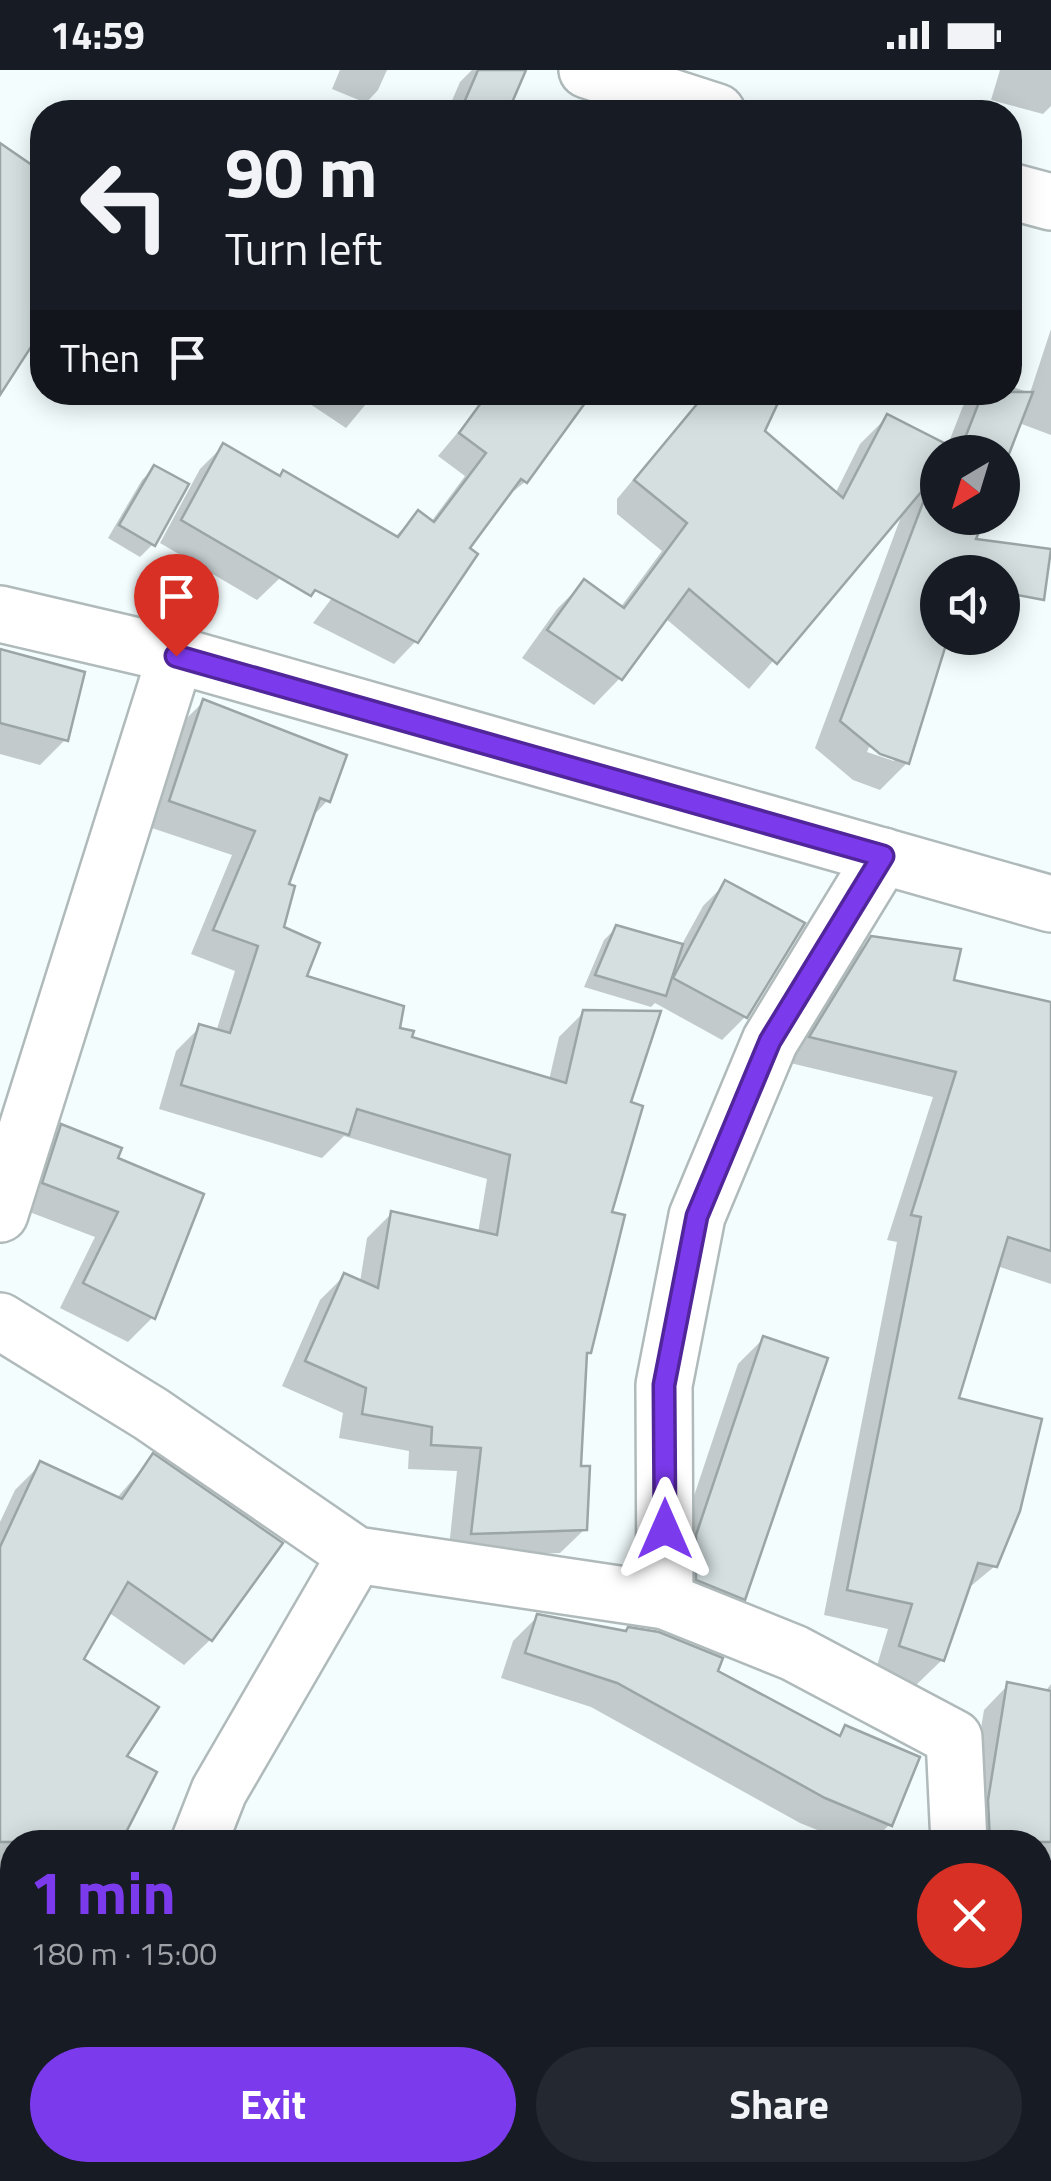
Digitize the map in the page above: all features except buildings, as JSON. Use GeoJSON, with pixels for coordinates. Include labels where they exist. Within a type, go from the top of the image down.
{"type":"FeatureCollection","features":[{"type":"Feature","properties":{"kind":"street"},"geometry":{"type":"LineString","coordinates":[[587,70],[680,100]]}},
{"type":"Feature","properties":{"kind":"street"},"geometry":{"type":"LineString","coordinates":[[1022,195],[1051,202]]}},
{"type":"Feature","properties":{"kind":"street"},"geometry":{"type":"LineString","coordinates":[[0,614],[176,656],[1051,904]]}},
{"type":"Feature","properties":{"kind":"street"},"geometry":{"type":"LineString","coordinates":[[0,1214],[176,656]]}},
{"type":"Feature","properties":{"kind":"street"},"geometry":{"type":"LineString","coordinates":[[665,1601],[664,1385],[697,1216],[770,1041],[883,856]]}},
{"type":"Feature","properties":{"kind":"street"},"geometry":{"type":"LineString","coordinates":[[0,1320],[151,1414],[356,1555],[665,1601],[794,1653],[954,1738],[958,1830]]}},
{"type":"Feature","properties":{"kind":"street"},"geometry":{"type":"LineString","coordinates":[[203,1830],[219,1791],[356,1555]]}},
{"type":"Feature","properties":{"kind":"route"},"geometry":{"type":"LineString","coordinates":[[176,656],[883,856],[770,1041],[697,1216],[664,1385],[665,1529]]}}]}
